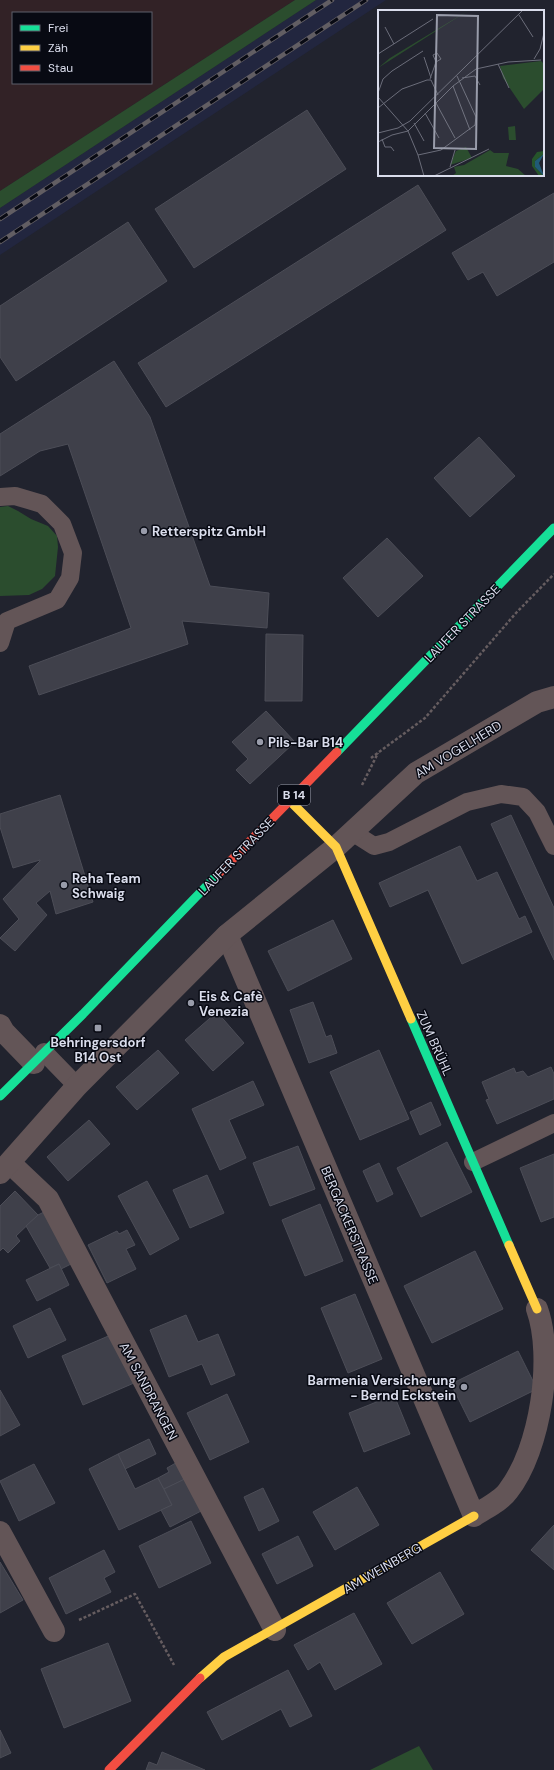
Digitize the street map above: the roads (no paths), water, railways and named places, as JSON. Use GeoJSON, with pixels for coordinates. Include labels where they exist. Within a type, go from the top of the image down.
{"type":"FeatureCollection","features":[{"type":"Feature","properties":{"kind":"street","name":"LAUFER STRASSE"},"geometry":{"type":"LineString","coordinates":[[0,1096],[39,1058],[554,528]]}},
{"type":"Feature","properties":{"kind":"street","name":"AM VOGELHERD"},"geometry":{"type":"LineString","coordinates":[[336,847],[416,773],[537,702],[554,698]]}},
{"type":"Feature","properties":{"kind":"street","name":"ZUM BRÜHL"},"geometry":{"type":"LineString","coordinates":[[289,800],[336,847],[537,1309]]}},
{"type":"Feature","properties":{"kind":"street"},"geometry":{"type":"LineString","coordinates":[[5,1168],[77,1086],[227,935],[336,847]]}},
{"type":"Feature","properties":{"kind":"street","name":"BERGACKERSTRASSE"},"geometry":{"type":"LineString","coordinates":[[227,935],[474,1516]]}},
{"type":"Feature","properties":{"kind":"street"},"geometry":{"type":"LineString","coordinates":[[0,1025],[4,1032],[39,1058]]}},
{"type":"Feature","properties":{"kind":"street","name":"AM SANDRANGEN"},"geometry":{"type":"LineString","coordinates":[[5,1168],[48,1199],[275,1630]]}},
{"type":"Feature","properties":{"kind":"street","name":"AM WEINBERG"},"geometry":{"type":"LineString","coordinates":[[109,1770],[148,1732],[187,1689],[224,1657],[275,1630],[474,1516],[508,1493],[529,1458],[545,1416],[551,1368],[550,1339],[542,1316],[537,1309]]}},
{"type":"Feature","properties":{"kind":"street"},"geometry":{"type":"LineString","coordinates":[[0,1532],[54,1631]]}},
{"type":"Feature","properties":{"kind":"lane"},"geometry":{"type":"LineString","coordinates":[[0,497],[15,496],[42,504],[62,524],[72,553],[70,578],[57,600],[4,618],[0,643]]}},
{"type":"Feature","properties":{"kind":"lane"},"geometry":{"type":"LineString","coordinates":[[352,832],[374,846],[389,842],[467,802],[501,794],[523,797],[537,812],[554,846]]}},
{"type":"Feature","properties":{"kind":"lane"},"geometry":{"type":"LineString","coordinates":[[39,1058],[77,1086]]}},
{"type":"Feature","properties":{"kind":"lane"},"geometry":{"type":"LineString","coordinates":[[473,1162],[554,1123]]}},
{"type":"Feature","properties":{"kind":"railway"},"geometry":{"type":"LineString","coordinates":[[0,219],[332,0]]}},
{"type":"Feature","properties":{"kind":"railway"},"geometry":{"type":"LineString","coordinates":[[0,242],[366,0]]}},
{"type":"Feature","properties":{"kind":"place","name":"Retterspitz GmbH"},"geometry":{"type":"Point","coordinates":[144,531]}},
{"type":"Feature","properties":{"kind":"place","name":"Pils-Bar B14"},"geometry":{"type":"Point","coordinates":[260,742]}},
{"type":"Feature","properties":{"kind":"place","name":"Reha Team Schwaig"},"geometry":{"type":"Point","coordinates":[64,885]}},
{"type":"Feature","properties":{"kind":"place","name":"Eis & Cafè Venezia"},"geometry":{"type":"Point","coordinates":[191,1003]}},
{"type":"Feature","properties":{"kind":"place","name":"Behringersdorf B14 Ost"},"geometry":{"type":"Point","coordinates":[98,1028]}},
{"type":"Feature","properties":{"kind":"place","name":"Barmenia Versicherung - Bernd Eckstein"},"geometry":{"type":"Point","coordinates":[464,1387]}}]}
